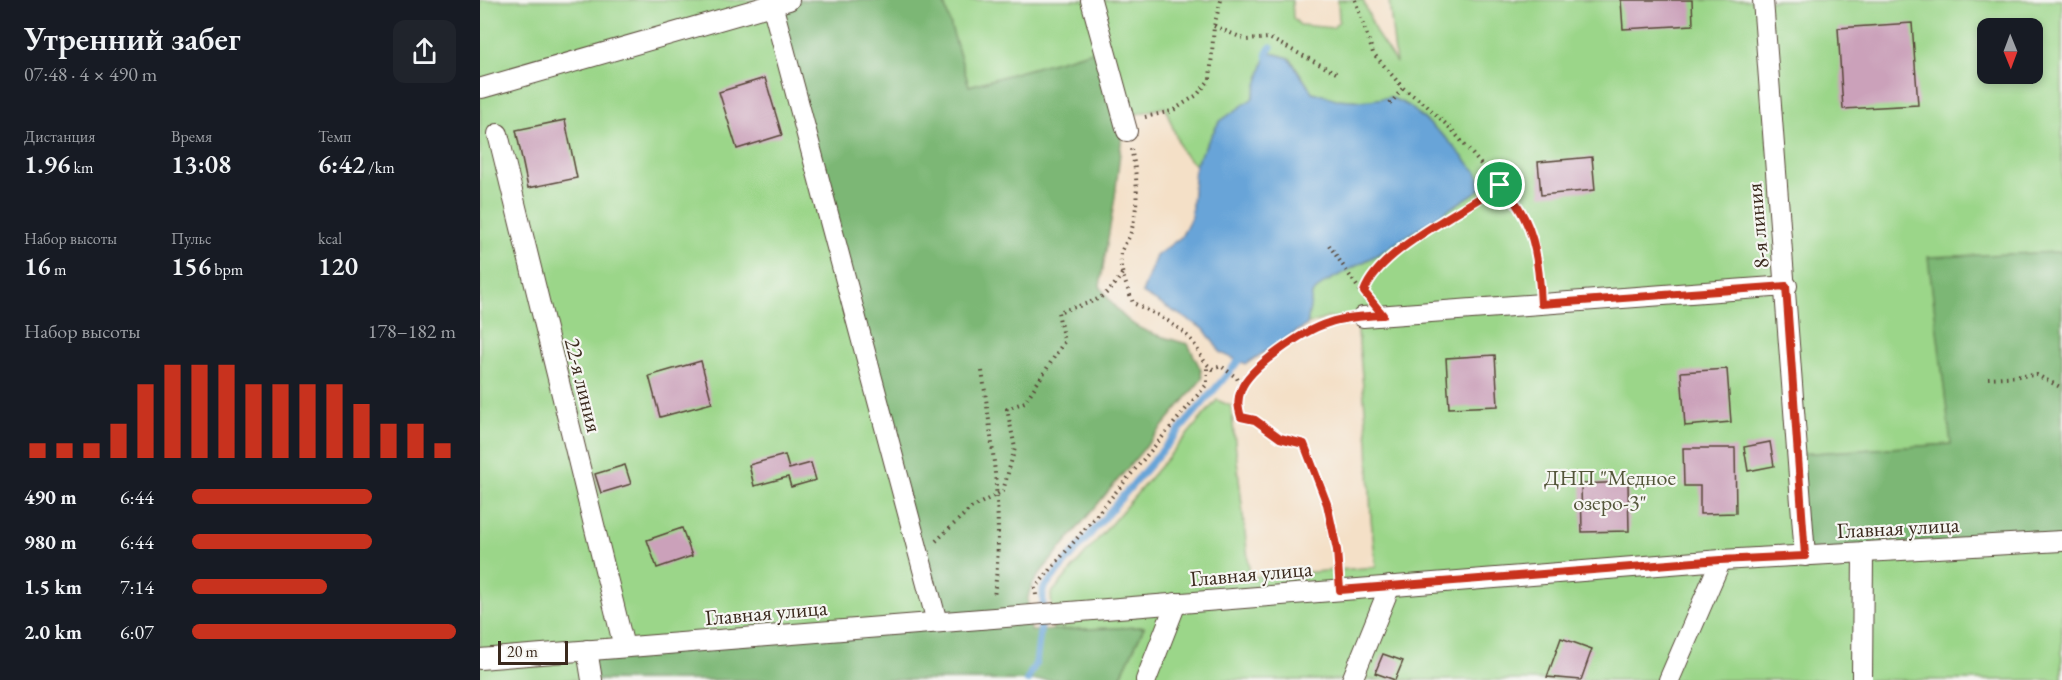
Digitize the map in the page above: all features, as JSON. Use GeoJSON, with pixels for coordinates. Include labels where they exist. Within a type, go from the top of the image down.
{"type":"FeatureCollection","features":[{"type":"Feature","properties":{"kind":"street"},"geometry":{"type":"LineString","coordinates":[[1091,0],[1126,126]]}},
{"type":"Feature","properties":{"kind":"street","name":"8-я линия"},"geometry":{"type":"LineString","coordinates":[[1763,0],[1805,556]]}},
{"type":"Feature","properties":{"kind":"street"},"geometry":{"type":"LineString","coordinates":[[482,88],[777,1],[937,622]]}},
{"type":"Feature","properties":{"kind":"street","name":"22-я линия"},"geometry":{"type":"LineString","coordinates":[[498,134],[624,647]]}},
{"type":"Feature","properties":{"kind":"street"},"geometry":{"type":"LineString","coordinates":[[1375,316],[1786,286]]}},
{"type":"Feature","properties":{"kind":"street","name":"Главная улица"},"geometry":{"type":"LineString","coordinates":[[480,659],[1720,560],[2062,541]]}},
{"type":"Feature","properties":{"kind":"street"},"geometry":{"type":"LineString","coordinates":[[1862,680],[1863,552]]}},
{"type":"Feature","properties":{"kind":"street"},"geometry":{"type":"LineString","coordinates":[[1669,680],[1720,560]]}},
{"type":"Feature","properties":{"kind":"street"},"geometry":{"type":"LineString","coordinates":[[1352,680],[1390,586]]}},
{"type":"Feature","properties":{"kind":"street"},"geometry":{"type":"LineString","coordinates":[[1146,680],[1176,603]]}},
{"type":"Feature","properties":{"kind":"street"},"geometry":{"type":"LineString","coordinates":[[587,650],[592,680]]}},
{"type":"Feature","properties":{"kind":"path"},"geometry":{"type":"LineString","coordinates":[[1221,0],[1214,26],[1210,79],[1197,95],[1172,111],[1126,126],[1136,171],[1136,213],[1131,235],[1121,254],[1123,272],[1133,303],[1170,322],[1191,339],[1208,365],[1213,369],[1221,366],[1237,378],[1241,387]]}},
{"type":"Feature","properties":{"kind":"path"},"geometry":{"type":"LineString","coordinates":[[1355,0],[1373,53],[1403,88],[1453,131],[1524,216],[1538,264],[1541,304]]}},
{"type":"Feature","properties":{"kind":"path"},"geometry":{"type":"LineString","coordinates":[[1214,26],[1247,39],[1269,38],[1340,75]]}},
{"type":"Feature","properties":{"kind":"path"},"geometry":{"type":"LineString","coordinates":[[1390,104],[1403,88]]}},
{"type":"Feature","properties":{"kind":"path"},"geometry":{"type":"LineString","coordinates":[[1375,316],[1364,292],[1372,275],[1405,246],[1500,185]]}},
{"type":"Feature","properties":{"kind":"path"},"geometry":{"type":"LineString","coordinates":[[1329,245],[1375,316]]}},
{"type":"Feature","properties":{"kind":"path"},"geometry":{"type":"LineString","coordinates":[[920,557],[971,508],[1003,491],[1015,448],[1007,409],[1025,402],[1064,342],[1058,312],[1097,301],[1111,291],[1123,272]]}},
{"type":"Feature","properties":{"kind":"path"},"geometry":{"type":"LineString","coordinates":[[1340,590],[1337,550],[1327,504],[1304,444],[1280,438],[1255,420],[1241,417],[1237,402],[1241,387],[1256,371],[1300,335],[1328,322],[1375,316]]}},
{"type":"Feature","properties":{"kind":"path"},"geometry":{"type":"LineString","coordinates":[[1035,588],[1207,384],[1208,365]]}},
{"type":"Feature","properties":{"kind":"path"},"geometry":{"type":"LineString","coordinates":[[982,371],[996,470],[999,556],[993,604]]}},
{"type":"Feature","properties":{"kind":"path"},"geometry":{"type":"LineString","coordinates":[[1988,378],[2037,375],[2062,388]]}},
{"type":"Feature","properties":{"kind":"green space"},"geometry":{"type":"Polygon","coordinates":[[[480,0],[789,0],[937,622],[594,680],[480,680],[480,0]]]}},
{"type":"Feature","properties":{"kind":"green space"},"geometry":{"type":"Polygon","coordinates":[[[789,0],[943,0],[969,86],[1104,48],[1124,117],[1115,197],[1100,286],[1127,320],[1136,326],[1158,336],[1188,344],[1201,370],[1202,379],[1041,572],[1029,593],[1031,631],[1144,627],[1119,680],[594,680],[592,650],[936,622],[772,4],[789,0]]]}},
{"type":"Feature","properties":{"kind":"green space","name":"ДНП \"Медное озеро-3\""},"geometry":{"type":"Polygon","coordinates":[[[943,0],[1292,0],[1293,18],[1300,25],[1333,28],[1339,21],[1338,0],[1363,0],[1376,33],[1396,63],[1389,0],[2062,0],[2062,252],[1929,258],[1952,444],[1800,454],[2062,541],[2062,680],[1119,680],[1144,627],[1053,630],[1051,594],[1217,400],[1231,406],[1250,577],[1376,567],[1358,332],[1363,317],[1327,318],[1307,325],[1312,294],[1324,283],[1382,252],[1481,189],[1478,175],[1447,139],[1409,106],[1390,97],[1365,101],[1336,99],[1312,92],[1290,58],[1268,52],[1254,98],[1219,122],[1195,165],[1182,152],[1165,107],[1124,117],[1104,48],[969,86],[943,0]]]}},
{"type":"Feature","properties":{"kind":"green space"},"geometry":{"type":"Polygon","coordinates":[[[2062,252],[2062,541],[1805,556],[1799,454],[1951,444],[1928,257],[2062,252]]]}},
{"type":"Feature","properties":{"kind":"water"},"geometry":{"type":"Polygon","coordinates":[[[1267,52],[1289,58],[1312,92],[1336,99],[1364,101],[1390,97],[1409,106],[1447,139],[1478,174],[1481,189],[1382,252],[1324,283],[1312,294],[1307,325],[1246,364],[1221,353],[1204,329],[1142,293],[1156,256],[1181,237],[1191,218],[1195,165],[1219,122],[1253,98],[1267,52]]]}},
{"type":"Feature","properties":{"kind":"building"},"geometry":{"type":"Polygon","coordinates":[[[1621,0],[1692,0],[1693,25],[1623,29],[1621,0]]]}},
{"type":"Feature","properties":{"kind":"building"},"geometry":{"type":"Polygon","coordinates":[[[1912,23],[1918,105],[1843,109],[1838,28],[1912,23]]]}},
{"type":"Feature","properties":{"kind":"building"},"geometry":{"type":"Polygon","coordinates":[[[765,78],[782,135],[737,149],[719,92],[765,78]]]}},
{"type":"Feature","properties":{"kind":"building"},"geometry":{"type":"Polygon","coordinates":[[[565,120],[577,178],[528,188],[516,130],[565,120]]]}},
{"type":"Feature","properties":{"kind":"building"},"geometry":{"type":"Polygon","coordinates":[[[1592,157],[1595,190],[1541,195],[1538,162],[1592,157]]]}},
{"type":"Feature","properties":{"kind":"building"},"geometry":{"type":"Polygon","coordinates":[[[1495,355],[1498,406],[1449,408],[1446,358],[1495,355]]]}},
{"type":"Feature","properties":{"kind":"building"},"geometry":{"type":"Polygon","coordinates":[[[701,361],[712,403],[660,417],[649,376],[701,361]]]}},
{"type":"Feature","properties":{"kind":"building"},"geometry":{"type":"Polygon","coordinates":[[[1727,369],[1731,422],[1685,426],[1681,372],[1727,369]]]}},
{"type":"Feature","properties":{"kind":"building"},"geometry":{"type":"Polygon","coordinates":[[[1770,442],[1774,466],[1748,471],[1744,447],[1770,442]]]}},
{"type":"Feature","properties":{"kind":"building"},"geometry":{"type":"Polygon","coordinates":[[[1683,448],[1735,448],[1736,513],[1700,514],[1700,486],[1684,486],[1683,448]]]}},
{"type":"Feature","properties":{"kind":"building"},"geometry":{"type":"Polygon","coordinates":[[[785,455],[789,469],[811,463],[816,480],[791,487],[788,477],[754,486],[749,465],[785,455]]]}},
{"type":"Feature","properties":{"kind":"building"},"geometry":{"type":"Polygon","coordinates":[[[625,465],[631,484],[601,493],[595,474],[625,465]]]}},
{"type":"Feature","properties":{"kind":"building"},"geometry":{"type":"Polygon","coordinates":[[[1628,482],[1629,531],[1582,532],[1581,484],[1628,482]]]}},
{"type":"Feature","properties":{"kind":"building"},"geometry":{"type":"Polygon","coordinates":[[[682,528],[692,556],[657,568],[647,540],[682,528]]]}},
{"type":"Feature","properties":{"kind":"building"},"geometry":{"type":"Polygon","coordinates":[[[1561,638],[1592,649],[1581,680],[1547,677],[1561,638]]]}},
{"type":"Feature","properties":{"kind":"building"},"geometry":{"type":"Polygon","coordinates":[[[1383,654],[1403,661],[1395,680],[1375,673],[1383,654]]]}},
{"type":"Feature","properties":{"kind":"waterway"},"geometry":{"type":"LineString","coordinates":[[1268,60],[1267,52],[1271,47]]}},
{"type":"Feature","properties":{"kind":"waterway"},"geometry":{"type":"LineString","coordinates":[[1043,605],[1043,589],[1221,382],[1239,360],[1240,352]]}},
{"type":"Feature","properties":{"kind":"waterway"},"geometry":{"type":"LineString","coordinates":[[1027,680],[1036,663],[1041,625]]}},
{"type":"Feature","properties":{"kind":"route"},"geometry":{"type":"LineString","coordinates":[[1500,185],[1524,216],[1536,251],[1541,304],[1786,286],[1805,556],[1720,560],[1340,590],[1337,550],[1327,504],[1304,444],[1280,438],[1255,420],[1241,417],[1237,402],[1241,387],[1256,371],[1300,335],[1328,322],[1383,315],[1364,292],[1372,275],[1384,262],[1405,246],[1500,185]]}}]}
